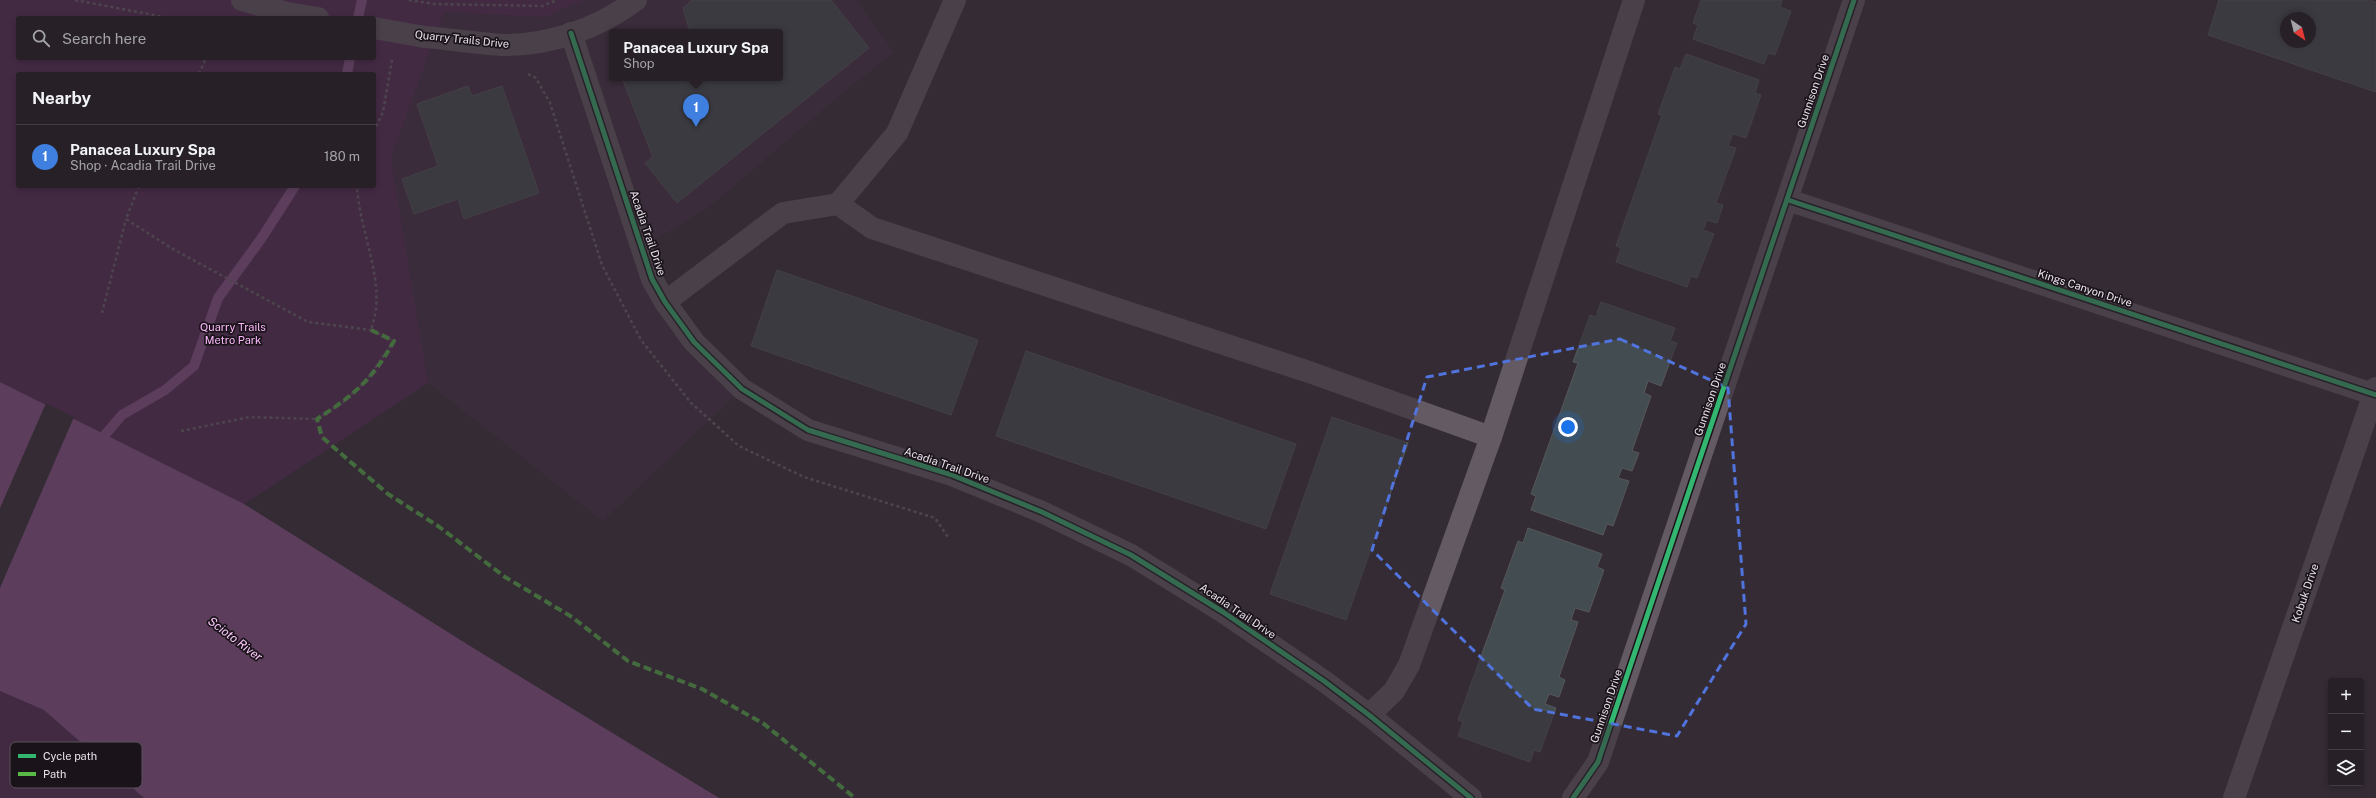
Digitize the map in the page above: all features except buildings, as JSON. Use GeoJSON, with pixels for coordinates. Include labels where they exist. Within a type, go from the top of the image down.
{"type":"FeatureCollection","features":[{"type":"Feature","properties":{"kind":"street"},"geometry":{"type":"LineString","coordinates":[[242,0],[287,13],[306,16]]}},
{"type":"Feature","properties":{"kind":"street","name":"Quarry Trails Drive"},"geometry":{"type":"LineString","coordinates":[[376,28],[426,36],[504,44],[540,43],[596,25],[622,11],[636,0]]}},
{"type":"Feature","properties":{"kind":"street"},"geometry":{"type":"LineString","coordinates":[[665,302],[783,213],[838,204],[897,133],[955,0]]}},
{"type":"Feature","properties":{"kind":"street"},"geometry":{"type":"LineString","coordinates":[[1369,715],[1394,691],[1409,665],[1491,438],[1634,0]]}},
{"type":"Feature","properties":{"kind":"street","name":"Gunnison Drive"},"geometry":{"type":"LineString","coordinates":[[1573,798],[1598,762],[1854,0]]}},
{"type":"Feature","properties":{"kind":"street","name":"Acadia Trail Drive"},"geometry":{"type":"LineString","coordinates":[[570,33],[652,279],[665,302],[694,342],[742,389],[808,430],[952,475],[1042,512],[1131,555],[1223,612],[1369,715],[1471,798]]}},
{"type":"Feature","properties":{"kind":"street","name":"Kings Canyon Drive"},"geometry":{"type":"LineString","coordinates":[[1788,200],[2375,393]]}},
{"type":"Feature","properties":{"kind":"street"},"geometry":{"type":"LineString","coordinates":[[838,204],[872,228],[1309,372],[1491,438]]}},
{"type":"Feature","properties":{"kind":"street","name":"Kobuk Drive"},"geometry":{"type":"LineString","coordinates":[[2234,798],[2375,393]]}},
{"type":"Feature","properties":{"kind":"path"},"geometry":{"type":"LineString","coordinates":[[75,0],[159,16]]}},
{"type":"Feature","properties":{"kind":"path"},"geometry":{"type":"LineString","coordinates":[[409,0],[434,4],[542,6],[557,0]]}},
{"type":"Feature","properties":{"kind":"path"},"geometry":{"type":"LineString","coordinates":[[505,5],[507,0]]}},
{"type":"Feature","properties":{"kind":"path"},"geometry":{"type":"LineString","coordinates":[[376,128],[383,112],[394,53]]}},
{"type":"Feature","properties":{"kind":"path"},"geometry":{"type":"LineString","coordinates":[[200,72],[205,60]]}},
{"type":"Feature","properties":{"kind":"path"},"geometry":{"type":"LineString","coordinates":[[102,313],[126,219],[138,188]]}},
{"type":"Feature","properties":{"kind":"path"},"geometry":{"type":"LineString","coordinates":[[357,188],[358,207],[376,286],[376,309],[371,330]]}},
{"type":"Feature","properties":{"kind":"path"},"geometry":{"type":"LineString","coordinates":[[126,219],[171,248],[308,322],[371,330],[394,341],[366,381],[343,402],[317,419],[250,417],[181,431]]}},
{"type":"Feature","properties":{"kind":"highlighted area"},"geometry":{"type":"Polygon","coordinates":[[[1620,339],[1728,388],[1746,624],[1677,736],[1533,709],[1372,550],[1427,377],[1620,339]]]}},
{"type":"Feature","properties":{"kind":"shaded area"},"geometry":{"type":"Polygon","coordinates":[[[584,0],[856,0],[894,52],[851,86],[709,207],[642,248],[652,279],[742,389],[603,521],[428,383],[391,158],[444,12],[543,17],[584,0]]]}},
{"type":"Feature","properties":{"kind":"green space","name":"Quarry Trails Metro Park"},"geometry":{"type":"Polygon","coordinates":[[[0,0],[584,0],[544,17],[444,12],[391,158],[428,383],[244,504],[0,382],[0,0]]]}},
{"type":"Feature","properties":{"kind":"green space"},"geometry":{"type":"Polygon","coordinates":[[[0,691],[44,710],[80,742],[10,742],[10,788],[133,788],[144,798],[0,798],[0,691]]]}},
{"type":"Feature","properties":{"kind":"water","name":"Scioto River"},"geometry":{"type":"Polygon","coordinates":[[[0,382],[244,504],[470,646],[719,798],[144,798],[133,788],[142,788],[142,742],[80,742],[44,710],[0,691],[0,382]]]}},
{"type":"Feature","properties":{"kind":"pier"},"geometry":{"type":"Polygon","coordinates":[[[46,403],[74,417],[0,588],[0,508],[46,403]]]}},
{"type":"Feature","properties":{"kind":"waterway"},"geometry":{"type":"LineString","coordinates":[[358,16],[362,0]]}},
{"type":"Feature","properties":{"kind":"waterway"},"geometry":{"type":"LineString","coordinates":[[347,72],[350,60]]}},
{"type":"Feature","properties":{"kind":"waterway"},"geometry":{"type":"LineString","coordinates":[[97,444],[122,415],[165,390],[194,366],[218,298],[261,239],[294,188]]}},
{"type":"Feature","properties":{"kind":"marked path"},"geometry":{"type":"LineString","coordinates":[[371,330],[394,341],[378,366],[361,386],[317,419],[322,437],[388,494],[438,526],[505,577],[572,617],[628,661],[702,689],[764,724],[855,798]]}},
{"type":"Feature","properties":{"kind":"cycle path"},"geometry":{"type":"LineString","coordinates":[[1573,798],[1598,762],[1854,0]]}},
{"type":"Feature","properties":{"kind":"cycle path"},"geometry":{"type":"LineString","coordinates":[[571,33],[652,279],[665,302],[694,342],[742,389],[808,430],[952,475],[1042,512],[1131,555],[1223,612],[1324,681],[1369,715],[1471,798]]}},
{"type":"Feature","properties":{"kind":"cycle path"},"geometry":{"type":"LineString","coordinates":[[1788,200],[2376,395]]}},
{"type":"Feature","properties":{"kind":"place","name":"Panacea Luxury Spa"},"geometry":{"type":"Point","coordinates":[696,127]}}]}
